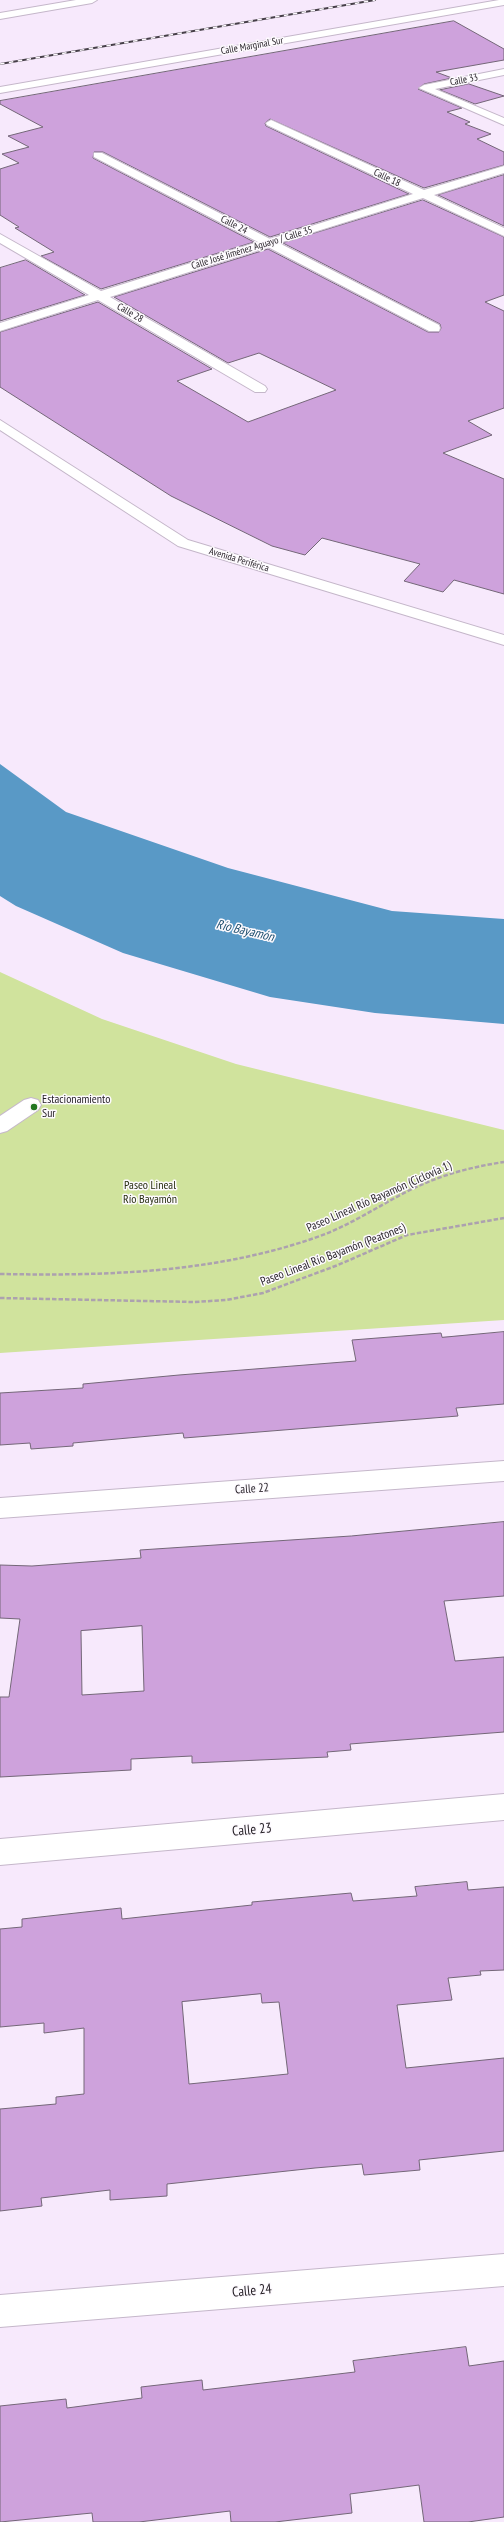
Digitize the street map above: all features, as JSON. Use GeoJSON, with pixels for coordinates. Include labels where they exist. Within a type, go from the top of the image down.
{"type":"FeatureCollection","features":[{"type":"Feature","properties":{"kind":"street"},"geometry":{"type":"LineString","coordinates":[[0,16],[92,0]]}},
{"type":"Feature","properties":{"kind":"street","name":"Calle Marginal Sur"},"geometry":{"type":"LineString","coordinates":[[0,90],[504,2]]}},
{"type":"Feature","properties":{"kind":"street","name":"Calle 33"},"geometry":{"type":"LineString","coordinates":[[504,72],[424,88],[504,122]]}},
{"type":"Feature","properties":{"kind":"street","name":"Calle 18"},"geometry":{"type":"LineString","coordinates":[[271,123],[504,232]]}},
{"type":"Feature","properties":{"kind":"street","name":"Calle 24"},"geometry":{"type":"LineString","coordinates":[[98,155],[434,328]]}},
{"type":"Feature","properties":{"kind":"street","name":"Calle José Jiménez Aguayo / Calle 35"},"geometry":{"type":"LineString","coordinates":[[0,326],[504,170]]}},
{"type":"Feature","properties":{"kind":"street","name":"Calle 28"},"geometry":{"type":"LineString","coordinates":[[0,238],[260,389]]}},
{"type":"Feature","properties":{"kind":"street","name":"Avenida Periférica"},"geometry":{"type":"LineString","coordinates":[[0,424],[183,544],[504,640]]}},
{"type":"Feature","properties":{"kind":"street"},"geometry":{"type":"LineString","coordinates":[[0,1126],[31,1105]]}},
{"type":"Feature","properties":{"kind":"street","name":"Calle 22"},"geometry":{"type":"LineString","coordinates":[[0,1508],[504,1471]]}},
{"type":"Feature","properties":{"kind":"street","name":"Calle 23"},"geometry":{"type":"LineString","coordinates":[[0,1852],[504,1807]]}},
{"type":"Feature","properties":{"kind":"street","name":"Calle 24"},"geometry":{"type":"LineString","coordinates":[[0,2311],[504,2270]]}},
{"type":"Feature","properties":{"kind":"path","name":"Paseo Lineal Río Bayamón (Ciclovía 1)"},"geometry":{"type":"LineString","coordinates":[[0,1274],[106,1275],[192,1266],[244,1257],[320,1236],[444,1176],[467,1168],[504,1162]]}},
{"type":"Feature","properties":{"kind":"path","name":"Paseo Lineal Río Bayamón (Peatones)"},"geometry":{"type":"LineString","coordinates":[[0,1298],[194,1302],[226,1300],[263,1293],[338,1265],[407,1235],[504,1218]]}},
{"type":"Feature","properties":{"kind":"green space","name":"Paseo Lineal Río Bayamón"},"geometry":{"type":"Polygon","coordinates":[[[0,972],[102,1019],[236,1064],[504,1130],[504,1320],[0,1353],[0,972]]]}},
{"type":"Feature","properties":{"kind":"water","name":"Río Bayamón"},"geometry":{"type":"Polygon","coordinates":[[[0,764],[66,812],[228,868],[392,911],[504,919],[504,1024],[375,1013],[270,997],[123,953],[16,906],[0,896],[0,764]]]}},
{"type":"Feature","properties":{"kind":"building"},"geometry":{"type":"Polygon","coordinates":[[[454,21],[504,49],[504,60],[436,72],[452,78],[424,84],[418,89],[462,108],[447,112],[470,122],[465,124],[491,134],[477,139],[504,152],[504,165],[424,188],[270,119],[265,123],[266,126],[409,194],[270,237],[103,152],[94,152],[93,158],[254,242],[101,289],[41,256],[54,252],[15,228],[19,227],[0,215],[0,169],[19,163],[2,154],[29,147],[8,136],[43,127],[0,104],[0,101],[454,21]]]}},
{"type":"Feature","properties":{"kind":"building"},"geometry":{"type":"Polygon","coordinates":[[[469,84],[504,96],[475,104],[440,90],[469,84]]]}},
{"type":"Feature","properties":{"kind":"building"},"geometry":{"type":"Polygon","coordinates":[[[504,175],[504,226],[438,195],[504,175]]]}},
{"type":"Feature","properties":{"kind":"building"},"geometry":{"type":"Polygon","coordinates":[[[423,200],[504,237],[504,295],[485,302],[504,311],[504,408],[468,421],[492,435],[443,453],[504,479],[504,594],[454,580],[443,592],[404,581],[420,564],[322,538],[305,555],[272,546],[171,496],[0,387],[0,332],[98,302],[212,369],[177,381],[248,422],[336,390],[259,353],[228,363],[114,297],[268,249],[428,332],[439,332],[441,328],[440,324],[283,243],[423,200]]]}},
{"type":"Feature","properties":{"kind":"building"},"geometry":{"type":"Polygon","coordinates":[[[26,260],[85,295],[0,321],[0,268],[26,260]]]}},
{"type":"Feature","properties":{"kind":"building"},"geometry":{"type":"Polygon","coordinates":[[[504,1332],[504,1404],[456,1408],[458,1416],[184,1438],[183,1433],[73,1443],[73,1446],[31,1449],[30,1443],[0,1445],[0,1393],[83,1388],[83,1384],[356,1361],[352,1340],[441,1333],[442,1337],[504,1332]]]}},
{"type":"Feature","properties":{"kind":"building"},"geometry":{"type":"Polygon","coordinates":[[[504,1522],[504,1596],[444,1601],[455,1661],[504,1657],[504,1732],[350,1744],[351,1750],[327,1752],[328,1757],[192,1763],[192,1756],[131,1759],[131,1770],[0,1777],[0,1697],[9,1697],[20,1619],[0,1618],[0,1565],[32,1566],[141,1558],[140,1550],[351,1536],[504,1522]],[[142,1626],[81,1631],[82,1695],[144,1691],[142,1626]]]}},
{"type":"Feature","properties":{"kind":"building"},"geometry":{"type":"Polygon","coordinates":[[[467,1882],[468,1890],[504,1887],[504,1970],[480,1971],[481,1975],[448,1978],[452,2000],[397,2005],[406,2068],[504,2058],[504,2151],[419,2160],[420,2170],[364,2175],[362,2164],[315,2168],[167,2184],[167,2196],[110,2200],[110,2190],[41,2198],[42,2206],[0,2211],[0,2109],[56,2104],[56,2097],[84,2094],[84,2028],[44,2033],[44,2023],[0,2027],[0,1929],[22,1927],[22,1919],[121,1908],[122,1919],[252,1905],[252,1902],[351,1893],[353,1901],[417,1896],[415,1887],[467,1882]],[[261,1994],[182,2002],[189,2084],[288,2074],[279,2002],[262,2003],[261,1994]]]}},
{"type":"Feature","properties":{"kind":"building"},"geometry":{"type":"Polygon","coordinates":[[[466,2347],[469,2366],[504,2361],[504,2517],[468,2522],[424,2522],[419,2485],[350,2494],[352,2513],[275,2522],[231,2522],[230,2511],[139,2522],[93,2522],[92,2513],[0,2522],[0,2406],[66,2399],[67,2408],[142,2398],[141,2387],[202,2380],[203,2390],[355,2372],[353,2361],[466,2347]]]}},
{"type":"Feature","properties":{"kind":"railway"},"geometry":{"type":"LineString","coordinates":[[0,64],[375,0]]}},
{"type":"Feature","properties":{"kind":"place","name":"Estacionamiento Sur"},"geometry":{"type":"Point","coordinates":[34,1107]}}]}
